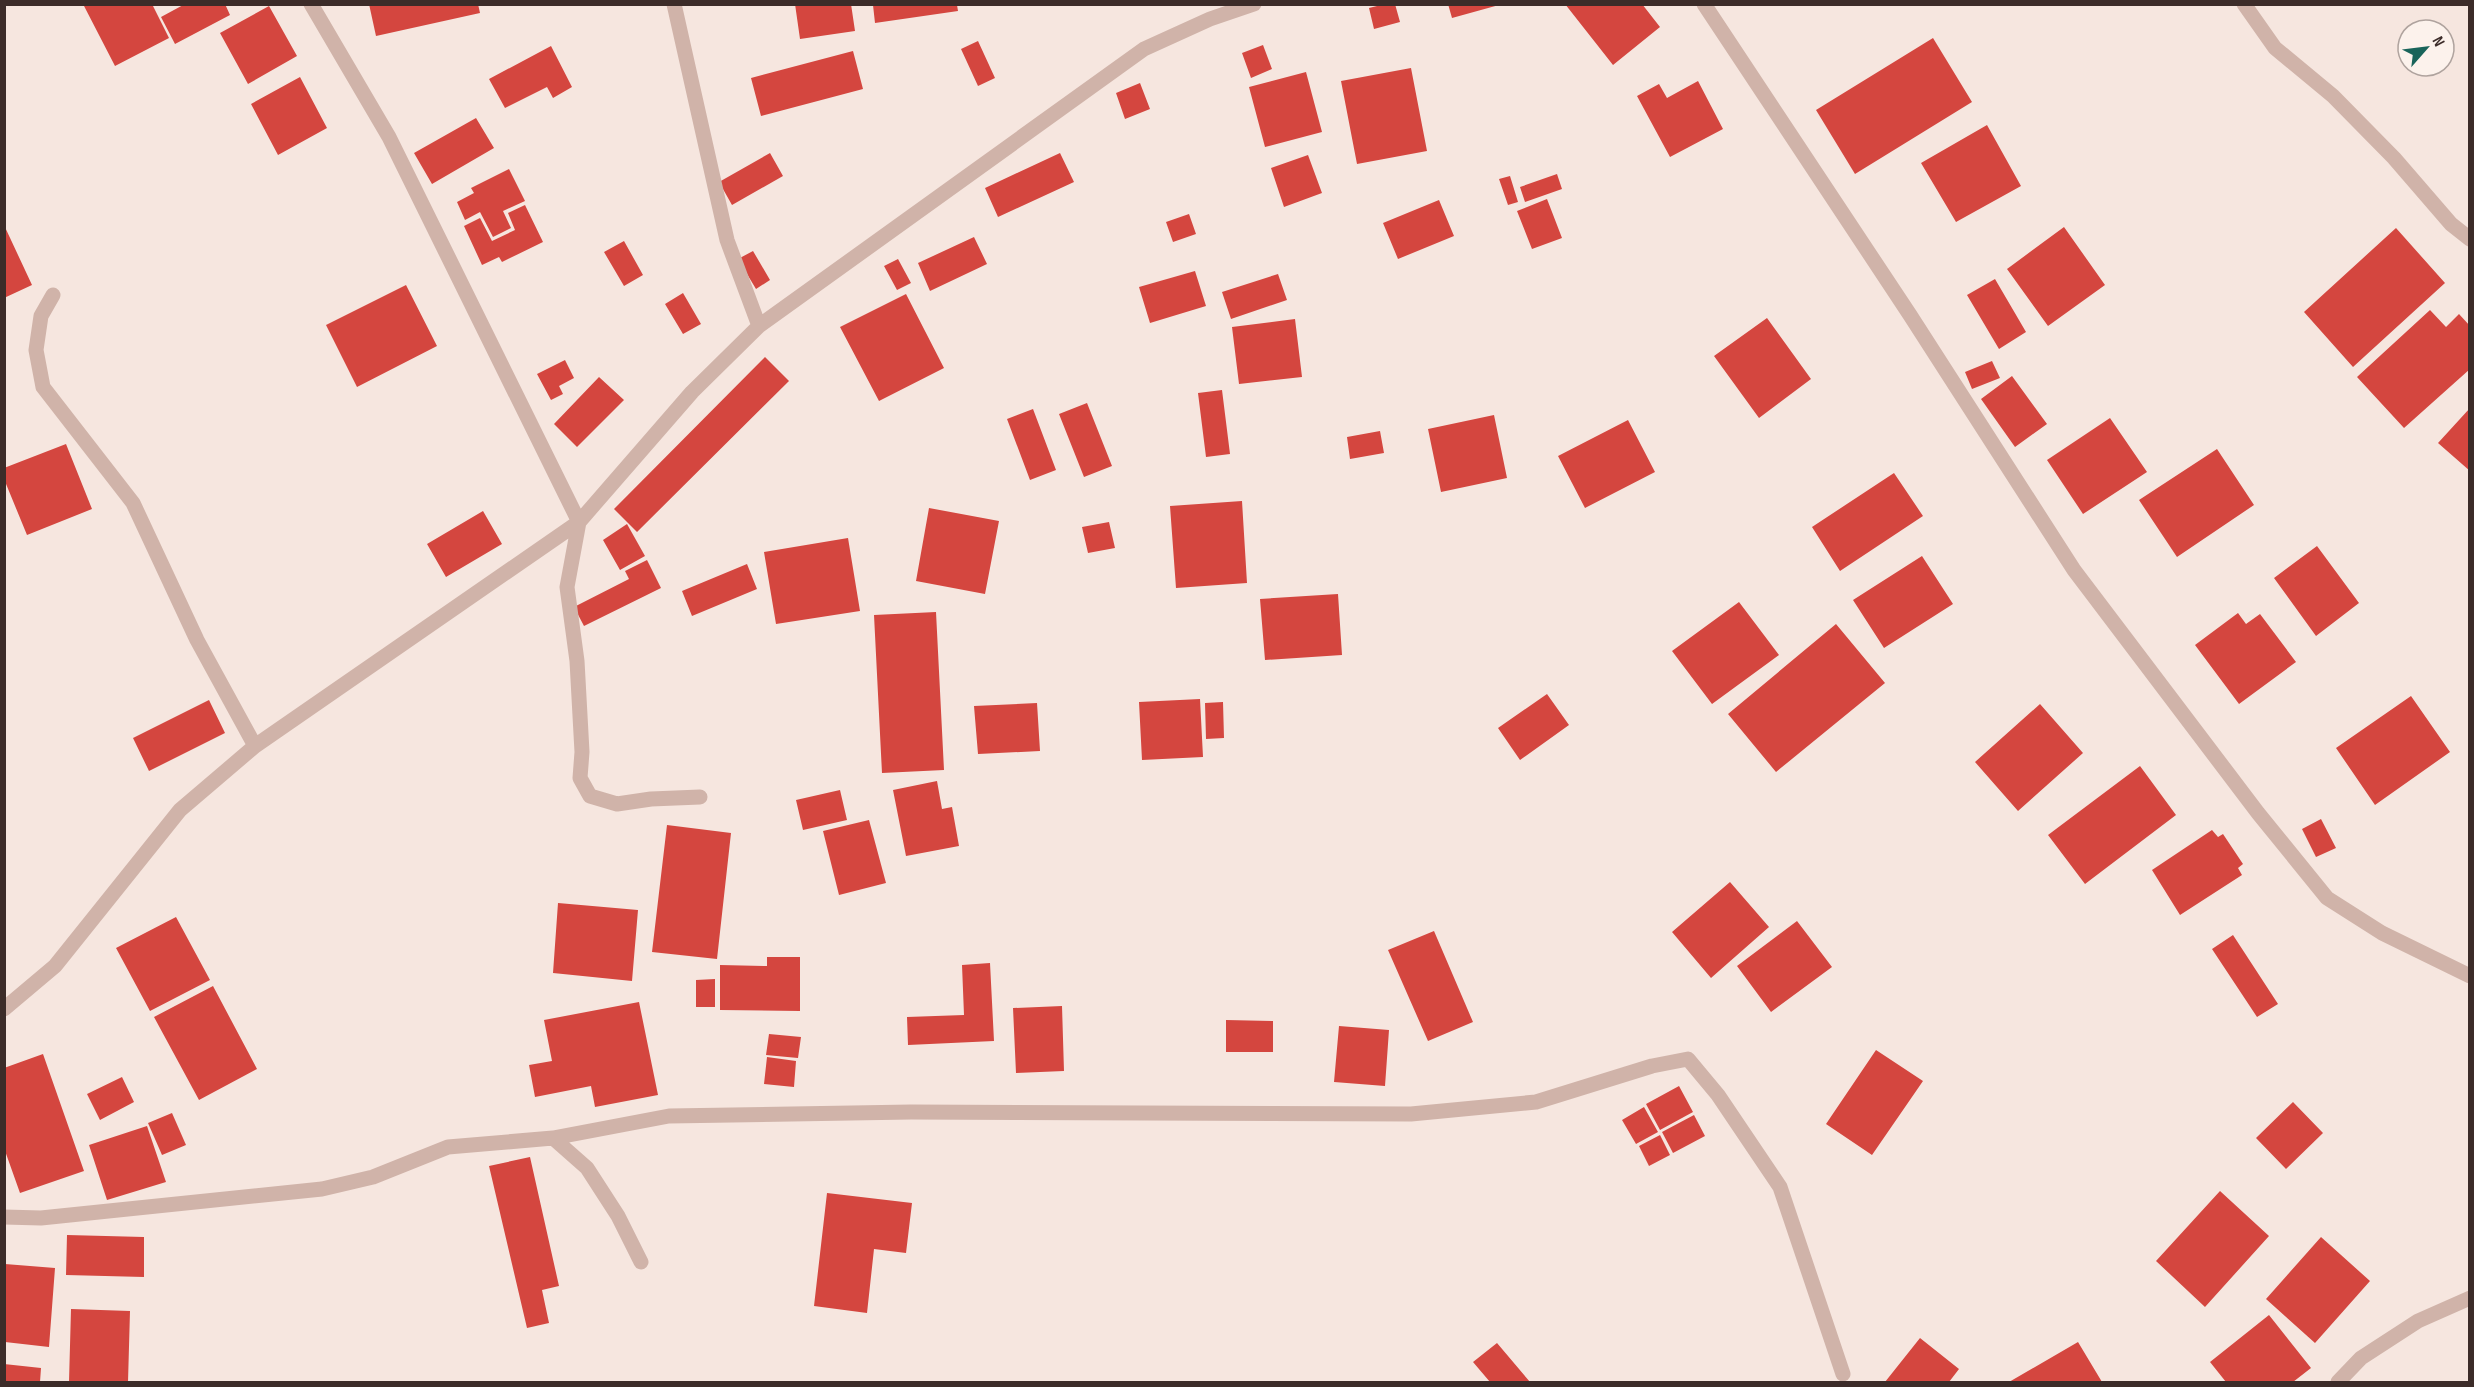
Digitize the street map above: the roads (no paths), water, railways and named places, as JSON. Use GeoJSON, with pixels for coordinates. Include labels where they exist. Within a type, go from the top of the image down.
{"type":"FeatureCollection","features":[{"type":"Feature","properties":{"kind":"street"},"geometry":{"type":"LineString","coordinates":[[311,4],[389,137],[579,522],[567,587],[579,695],[582,752],[580,778],[590,796],[616,804],[651,799],[700,797]]}},
{"type":"Feature","properties":{"kind":"street"},"geometry":{"type":"LineString","coordinates":[[674,4],[727,240],[759,326]]}},
{"type":"Feature","properties":{"kind":"street"},"geometry":{"type":"LineString","coordinates":[[4,1009],[56,966],[180,810],[255,746],[579,522],[692,392],[759,326],[1144,49],[1210,19],[1254,4]]}},
{"type":"Feature","properties":{"kind":"street"},"geometry":{"type":"LineString","coordinates":[[1704,4],[1910,315],[2074,570],[2258,813],[2327,898],[2382,933],[2469,976]]}},
{"type":"Feature","properties":{"kind":"street"},"geometry":{"type":"LineString","coordinates":[[2244,4],[2275,48],[2333,96],[2394,158],[2451,224],[2469,239]]}},
{"type":"Feature","properties":{"kind":"street"},"geometry":{"type":"LineString","coordinates":[[53,295],[41,316],[36,350],[44,387],[133,503],[197,640],[255,746]]}},
{"type":"Feature","properties":{"kind":"street"},"geometry":{"type":"LineString","coordinates":[[4,1217],[41,1218],[322,1189],[373,1177],[448,1147],[553,1138],[669,1116],[911,1112],[1411,1114],[1536,1102],[1652,1066],[1688,1059],[1718,1095],[1780,1187],[1843,1374]]}},
{"type":"Feature","properties":{"kind":"street"},"geometry":{"type":"LineString","coordinates":[[553,1138],[587,1168],[618,1216],[641,1262]]}},
{"type":"Feature","properties":{"kind":"street"},"geometry":{"type":"LineString","coordinates":[[2338,1383],[2361,1358],[2418,1321],[2469,1298]]}}]}
